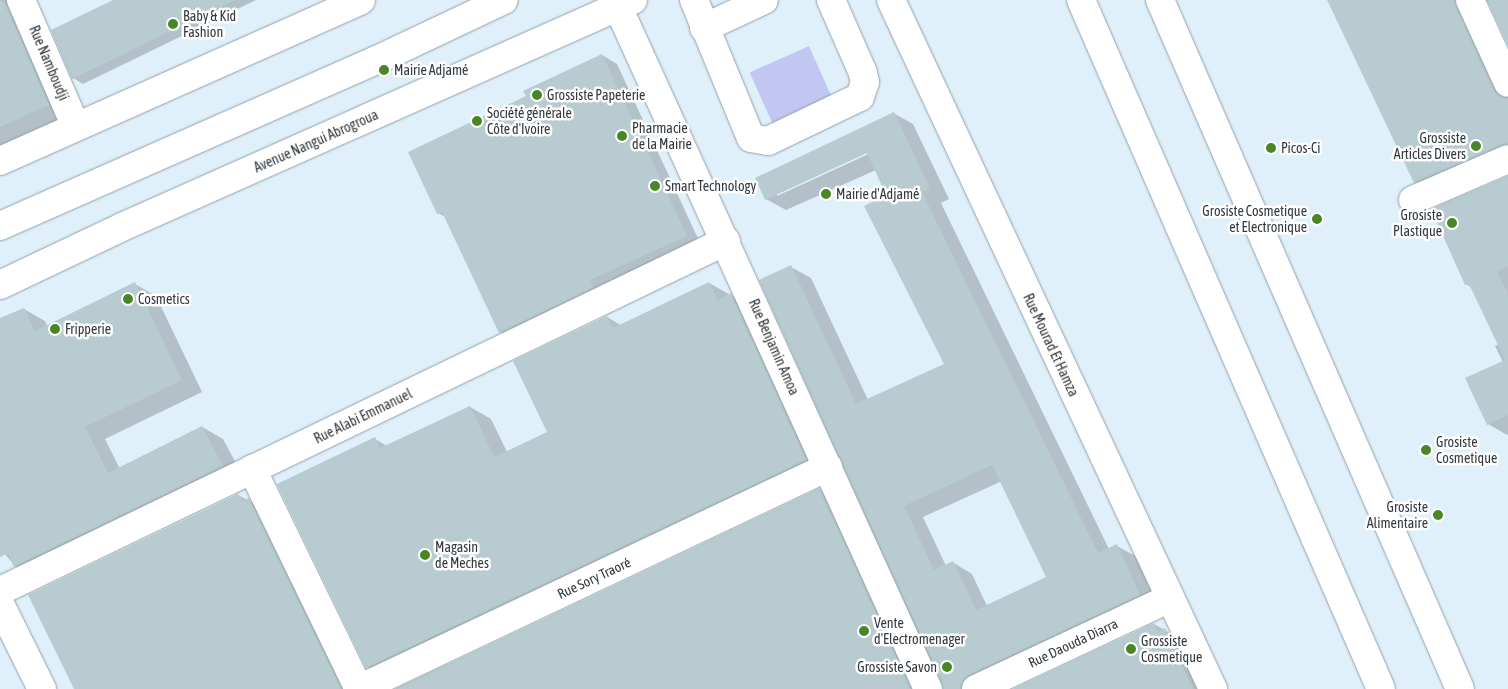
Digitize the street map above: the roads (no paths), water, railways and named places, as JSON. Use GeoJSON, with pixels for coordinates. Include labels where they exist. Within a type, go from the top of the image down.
{"type":"FeatureCollection","features":[{"type":"Feature","properties":{"kind":"main road","name":"Rue Namboudji"},"geometry":{"type":"LineString","coordinates":[[21,0],[76,126]]}},
{"type":"Feature","properties":{"kind":"main road"},"geometry":{"type":"LineString","coordinates":[[0,161],[361,0]]}},
{"type":"Feature","properties":{"kind":"main road"},"geometry":{"type":"LineString","coordinates":[[0,226],[377,60],[504,0]]}},
{"type":"Feature","properties":{"kind":"main road"},"geometry":{"type":"LineString","coordinates":[[694,0],[704,28],[752,138],[768,141],[860,97],[866,82],[831,0]]}},
{"type":"Feature","properties":{"kind":"main road"},"geometry":{"type":"LineString","coordinates":[[704,28],[764,0]]}},
{"type":"Feature","properties":{"kind":"main road","name":"Rue Mourad Et Hamza"},"geometry":{"type":"LineString","coordinates":[[890,0],[1212,689]]}},
{"type":"Feature","properties":{"kind":"main road"},"geometry":{"type":"LineString","coordinates":[[1081,0],[1381,689]]}},
{"type":"Feature","properties":{"kind":"main road"},"geometry":{"type":"LineString","coordinates":[[1160,0],[1460,689]]}},
{"type":"Feature","properties":{"kind":"main road"},"geometry":{"type":"LineString","coordinates":[[1470,0],[1508,83]]}},
{"type":"Feature","properties":{"kind":"main road","name":"Rue Benjamin Amoa"},"geometry":{"type":"LineString","coordinates":[[625,4],[726,241],[928,689]]}},
{"type":"Feature","properties":{"kind":"main road","name":"Avenue Nangui Abrogroua"},"geometry":{"type":"LineString","coordinates":[[0,285],[122,227],[625,4]]}},
{"type":"Feature","properties":{"kind":"main road"},"geometry":{"type":"LineString","coordinates":[[1413,200],[1508,159]]}},
{"type":"Feature","properties":{"kind":"main road","name":"Rue Alabi Emmanuel"},"geometry":{"type":"LineString","coordinates":[[0,591],[726,241]]}},
{"type":"Feature","properties":{"kind":"main road","name":"Rue Sory Traoré"},"geometry":{"type":"LineString","coordinates":[[359,689],[828,467]]}},
{"type":"Feature","properties":{"kind":"main road"},"geometry":{"type":"LineString","coordinates":[[252,469],[359,689]]}},
{"type":"Feature","properties":{"kind":"main road","name":"Rue Daouda Diarra"},"geometry":{"type":"LineString","coordinates":[[976,689],[1170,598]]}},
{"type":"Feature","properties":{"kind":"main road"},"geometry":{"type":"LineString","coordinates":[[0,604],[42,689]]}},
{"type":"Feature","properties":{"kind":"place","name":"Baby & Kid Fashion"},"geometry":{"type":"Point","coordinates":[173,24]}},
{"type":"Feature","properties":{"kind":"place","name":"Mairie Adjamé"},"geometry":{"type":"Point","coordinates":[384,70]}},
{"type":"Feature","properties":{"kind":"place","name":"Grossiste Papeterie"},"geometry":{"type":"Point","coordinates":[537,95]}},
{"type":"Feature","properties":{"kind":"place","name":"Société générale Côte d'Ivoire"},"geometry":{"type":"Point","coordinates":[477,121]}},
{"type":"Feature","properties":{"kind":"place","name":"Pharmacie de la Mairie"},"geometry":{"type":"Point","coordinates":[622,136]}},
{"type":"Feature","properties":{"kind":"place","name":"Grossiste Articles Divers"},"geometry":{"type":"Point","coordinates":[1476,146]}},
{"type":"Feature","properties":{"kind":"place","name":"Picos-Ci"},"geometry":{"type":"Point","coordinates":[1271,148]}},
{"type":"Feature","properties":{"kind":"place","name":"Smart Technology"},"geometry":{"type":"Point","coordinates":[655,186]}},
{"type":"Feature","properties":{"kind":"place","name":"Mairie d'Adjamé"},"geometry":{"type":"Point","coordinates":[826,194]}},
{"type":"Feature","properties":{"kind":"place","name":"Grosiste Cosmetique et Electronique"},"geometry":{"type":"Point","coordinates":[1317,219]}},
{"type":"Feature","properties":{"kind":"place","name":"Grosiste Plastique"},"geometry":{"type":"Point","coordinates":[1452,223]}},
{"type":"Feature","properties":{"kind":"place","name":"Cosmetics"},"geometry":{"type":"Point","coordinates":[128,299]}},
{"type":"Feature","properties":{"kind":"place","name":"Fripperie"},"geometry":{"type":"Point","coordinates":[55,329]}},
{"type":"Feature","properties":{"kind":"place","name":"Grosiste Cosmetique"},"geometry":{"type":"Point","coordinates":[1426,450]}},
{"type":"Feature","properties":{"kind":"place","name":"Grosiste Alimentaire"},"geometry":{"type":"Point","coordinates":[1438,515]}},
{"type":"Feature","properties":{"kind":"place","name":"Magasin de Meches"},"geometry":{"type":"Point","coordinates":[425,555]}},
{"type":"Feature","properties":{"kind":"place","name":"Vente d'Electromenager"},"geometry":{"type":"Point","coordinates":[864,631]}},
{"type":"Feature","properties":{"kind":"place","name":"Grossiste Cosmetique"},"geometry":{"type":"Point","coordinates":[1131,649]}},
{"type":"Feature","properties":{"kind":"place","name":"Grossiste Savon"},"geometry":{"type":"Point","coordinates":[947,667]}}]}
